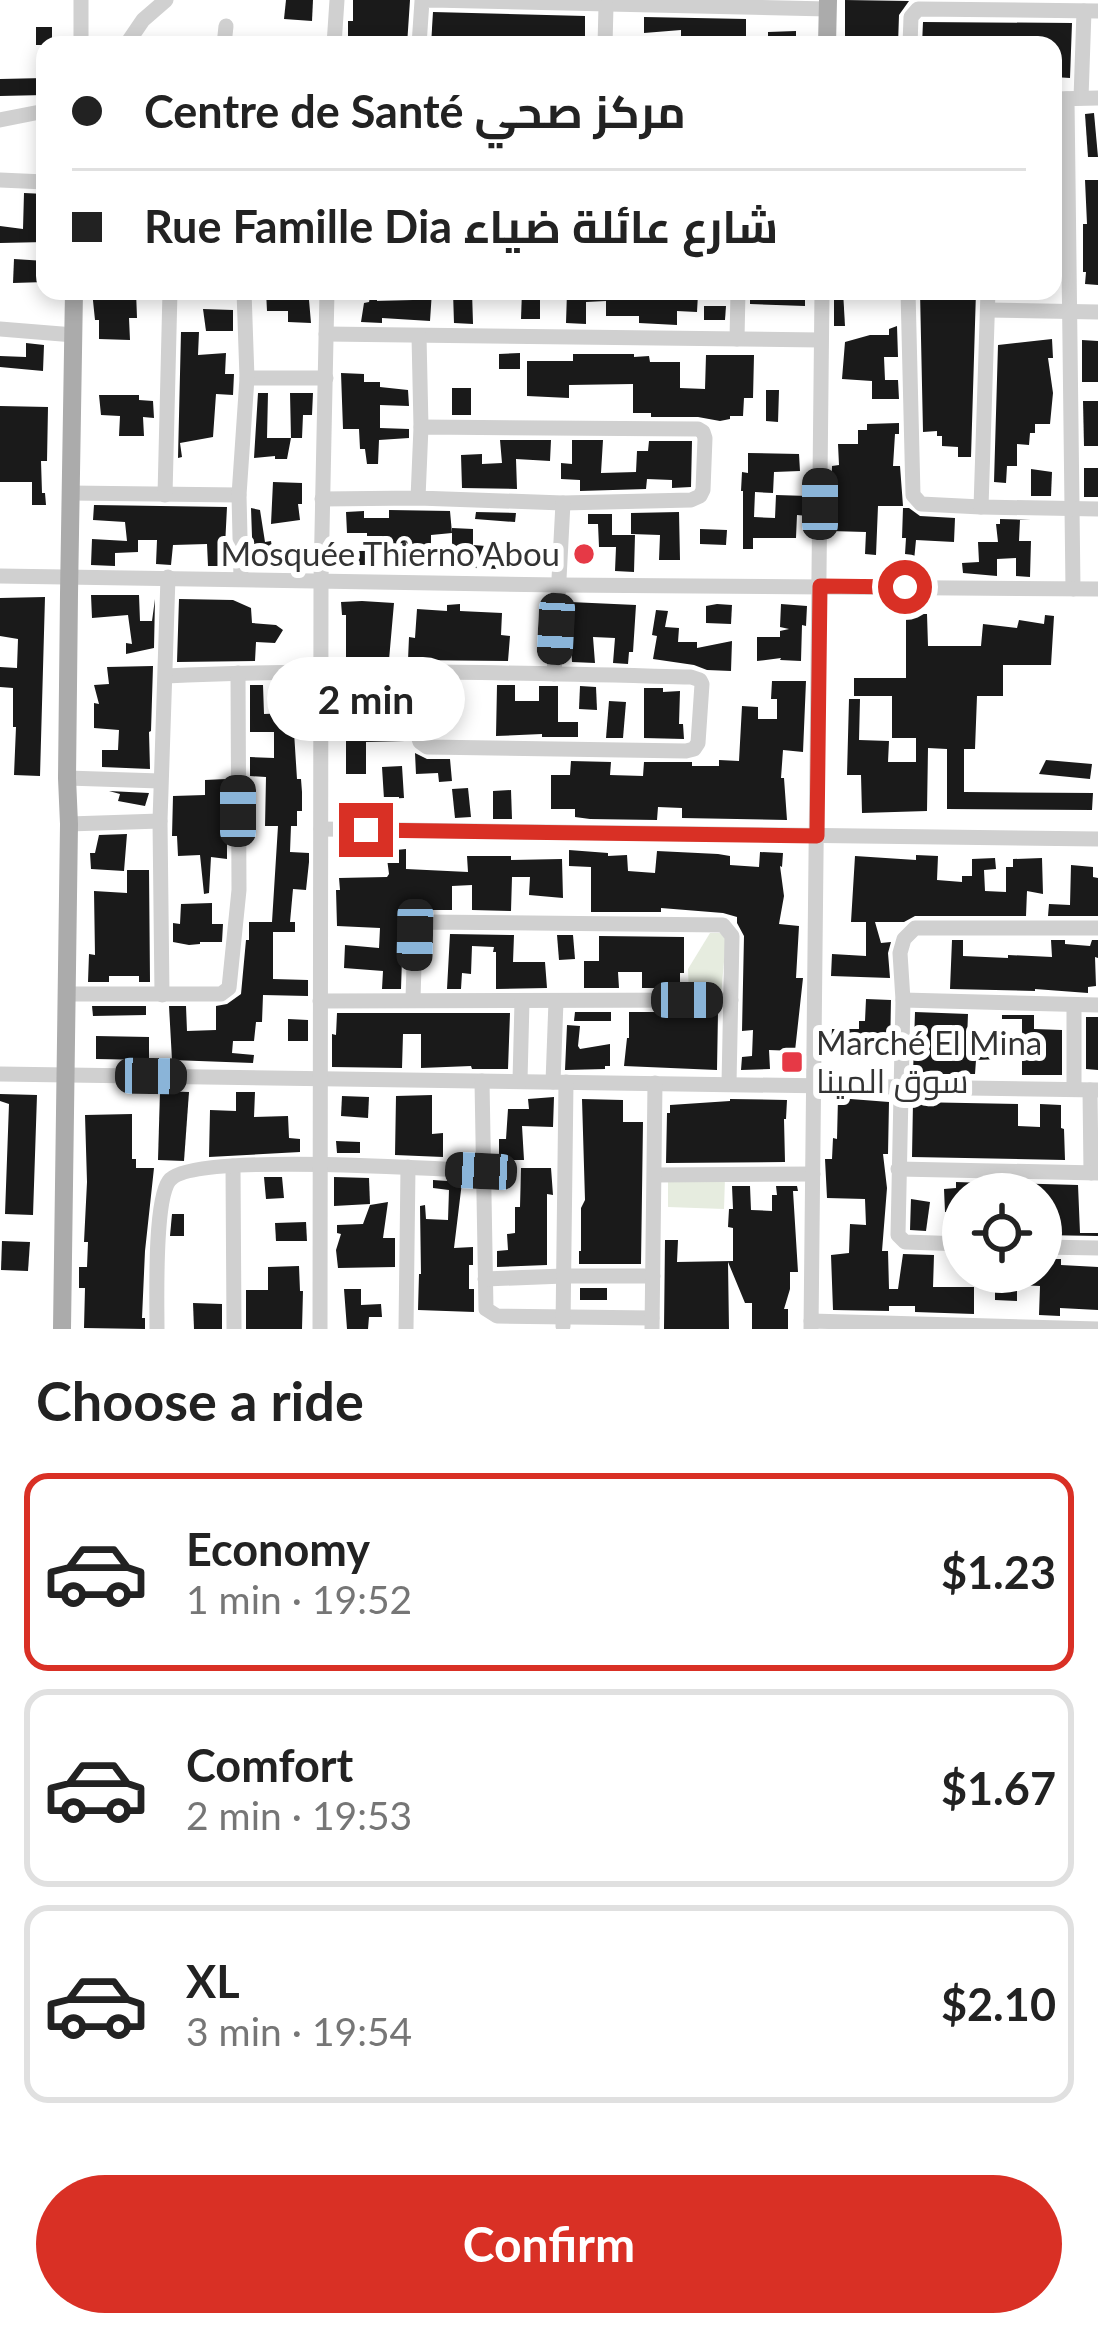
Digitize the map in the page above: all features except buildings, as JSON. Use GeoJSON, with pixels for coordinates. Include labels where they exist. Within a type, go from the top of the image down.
{"type":"FeatureCollection","features":[{"type":"Feature","properties":{"kind":"main road"},"geometry":{"type":"LineString","coordinates":[[827,36],[828,4]]}},
{"type":"Feature","properties":{"kind":"main road"},"geometry":{"type":"LineString","coordinates":[[62,1329],[74,300]]}},
{"type":"Feature","properties":{"kind":"street"},"geometry":{"type":"LineString","coordinates":[[81,0],[81,36]]}},
{"type":"Feature","properties":{"kind":"street"},"geometry":{"type":"LineString","coordinates":[[132,36],[166,0]]}},
{"type":"Feature","properties":{"kind":"street"},"geometry":{"type":"LineString","coordinates":[[335,36],[337,0]]}},
{"type":"Feature","properties":{"kind":"street"},"geometry":{"type":"LineString","coordinates":[[419,36],[422,1],[828,4]]}},
{"type":"Feature","properties":{"kind":"street"},"geometry":{"type":"LineString","coordinates":[[910,36],[914,12],[944,4],[1091,11],[1075,98],[1069,311],[1073,589]]}},
{"type":"Feature","properties":{"kind":"street"},"geometry":{"type":"LineString","coordinates":[[605,36],[606,5]]}},
{"type":"Feature","properties":{"kind":"street"},"geometry":{"type":"LineString","coordinates":[[225,36],[226,26]]}},
{"type":"Feature","properties":{"kind":"street"},"geometry":{"type":"LineString","coordinates":[[0,120],[36,113]]}},
{"type":"Feature","properties":{"kind":"street"},"geometry":{"type":"LineString","coordinates":[[0,180],[36,182]]}},
{"type":"Feature","properties":{"kind":"street"},"geometry":{"type":"LineString","coordinates":[[165,495],[170,300]]}},
{"type":"Feature","properties":{"kind":"street"},"geometry":{"type":"LineString","coordinates":[[241,578],[239,495],[247,378],[244,300]]}},
{"type":"Feature","properties":{"kind":"street"},"geometry":{"type":"LineString","coordinates":[[320,1329],[321,580],[327,300]]}},
{"type":"Feature","properties":{"kind":"street"},"geometry":{"type":"LineString","coordinates":[[737,339],[738,300]]}},
{"type":"Feature","properties":{"kind":"street"},"geometry":{"type":"LineString","coordinates":[[822,300],[811,1325],[1098,1329]]}},
{"type":"Feature","properties":{"kind":"street"},"geometry":{"type":"LineString","coordinates":[[908,300],[913,495],[921,504],[1098,509]]}},
{"type":"Feature","properties":{"kind":"street"},"geometry":{"type":"LineString","coordinates":[[981,507],[988,300]]}},
{"type":"Feature","properties":{"kind":"street"},"geometry":{"type":"LineString","coordinates":[[988,310],[1098,312]]}},
{"type":"Feature","properties":{"kind":"street"},"geometry":{"type":"LineString","coordinates":[[0,329],[74,335]]}},
{"type":"Feature","properties":{"kind":"street"},"geometry":{"type":"LineString","coordinates":[[326,334],[820,340]]}},
{"type":"Feature","properties":{"kind":"street"},"geometry":{"type":"LineString","coordinates":[[418,498],[419,335]]}},
{"type":"Feature","properties":{"kind":"street"},"geometry":{"type":"LineString","coordinates":[[247,378],[326,378]]}},
{"type":"Feature","properties":{"kind":"street"},"geometry":{"type":"LineString","coordinates":[[322,499],[563,503],[696,499],[703,490],[705,438],[698,429],[422,427]]}},
{"type":"Feature","properties":{"kind":"street"},"geometry":{"type":"LineString","coordinates":[[70,493],[239,495]]}},
{"type":"Feature","properties":{"kind":"street"},"geometry":{"type":"LineString","coordinates":[[554,674],[563,503]]}},
{"type":"Feature","properties":{"kind":"street"},"geometry":{"type":"LineString","coordinates":[[0,575],[1098,589]]}},
{"type":"Feature","properties":{"kind":"street"},"geometry":{"type":"LineString","coordinates":[[161,995],[160,781],[168,578]]}},
{"type":"Feature","properties":{"kind":"street"},"geometry":{"type":"LineString","coordinates":[[166,676],[238,673],[554,674],[691,677],[702,684],[698,742],[686,751],[428,747],[418,736],[415,674]]}},
{"type":"Feature","properties":{"kind":"street"},"geometry":{"type":"LineString","coordinates":[[67,994],[221,994],[231,984],[239,890],[238,673]]}},
{"type":"Feature","properties":{"kind":"street"},"geometry":{"type":"LineString","coordinates":[[67,778],[160,781]]}},
{"type":"Feature","properties":{"kind":"street"},"geometry":{"type":"LineString","coordinates":[[69,824],[160,821]]}},
{"type":"Feature","properties":{"kind":"street"},"geometry":{"type":"LineString","coordinates":[[321,829],[1098,839]]}},
{"type":"Feature","properties":{"kind":"street"},"geometry":{"type":"LineString","coordinates":[[413,999],[415,931],[429,921],[720,924],[732,936],[729,1084]]}},
{"type":"Feature","properties":{"kind":"street"},"geometry":{"type":"LineString","coordinates":[[942,1243],[899,1239],[902,944],[915,928],[1098,928]]}},
{"type":"Feature","properties":{"kind":"street"},"geometry":{"type":"LineString","coordinates":[[556,1000],[563,1324]]}},
{"type":"Feature","properties":{"kind":"street"},"geometry":{"type":"LineString","coordinates":[[320,1001],[730,1000]]}},
{"type":"Feature","properties":{"kind":"street"},"geometry":{"type":"LineString","coordinates":[[903,1000],[1098,1005]]}},
{"type":"Feature","properties":{"kind":"street"},"geometry":{"type":"LineString","coordinates":[[520,1081],[522,1001]]}},
{"type":"Feature","properties":{"kind":"street"},"geometry":{"type":"LineString","coordinates":[[898,1169],[1095,1173],[1074,1005]]}},
{"type":"Feature","properties":{"kind":"street"},"geometry":{"type":"LineString","coordinates":[[0,1074],[1087,1090]]}},
{"type":"Feature","properties":{"kind":"street"},"geometry":{"type":"LineString","coordinates":[[482,1081],[486,1309],[496,1316],[563,1324],[652,1323],[655,1083]]}},
{"type":"Feature","properties":{"kind":"street"},"geometry":{"type":"LineString","coordinates":[[158,1329],[160,1206],[166,1186],[180,1172],[320,1164],[481,1171]]}},
{"type":"Feature","properties":{"kind":"street"},"geometry":{"type":"LineString","coordinates":[[233,1166],[234,1329]]}},
{"type":"Feature","properties":{"kind":"street"},"geometry":{"type":"LineString","coordinates":[[406,1329],[407,1167]]}},
{"type":"Feature","properties":{"kind":"street"},"geometry":{"type":"LineString","coordinates":[[656,1175],[813,1174]]}},
{"type":"Feature","properties":{"kind":"street"},"geometry":{"type":"LineString","coordinates":[[1062,1247],[1098,1248]]}},
{"type":"Feature","properties":{"kind":"street"},"geometry":{"type":"LineString","coordinates":[[485,1279],[653,1276]]}},
{"type":"Feature","properties":{"kind":"shaded area"},"geometry":{"type":"Polygon","coordinates":[[[710,933],[726,939],[721,995],[689,995],[688,969],[710,933]]]}},
{"type":"Feature","properties":{"kind":"shaded area"},"geometry":{"type":"Polygon","coordinates":[[[725,1178],[724,1209],[668,1207],[668,1179],[725,1178]]]}},
{"type":"Feature","properties":{"kind":"place","name":"Mosquée Thierno Abou"},"geometry":{"type":"Point","coordinates":[584,554]}},
{"type":"Feature","properties":{"kind":"place","name":"Marché El Mina سوق المينا"},"geometry":{"type":"Point","coordinates":[792,1062]}},
{"type":"Feature","properties":{"kind":"route"},"geometry":{"type":"LineString","coordinates":[[366,830],[817,836],[820,586],[905,587]]}}]}
